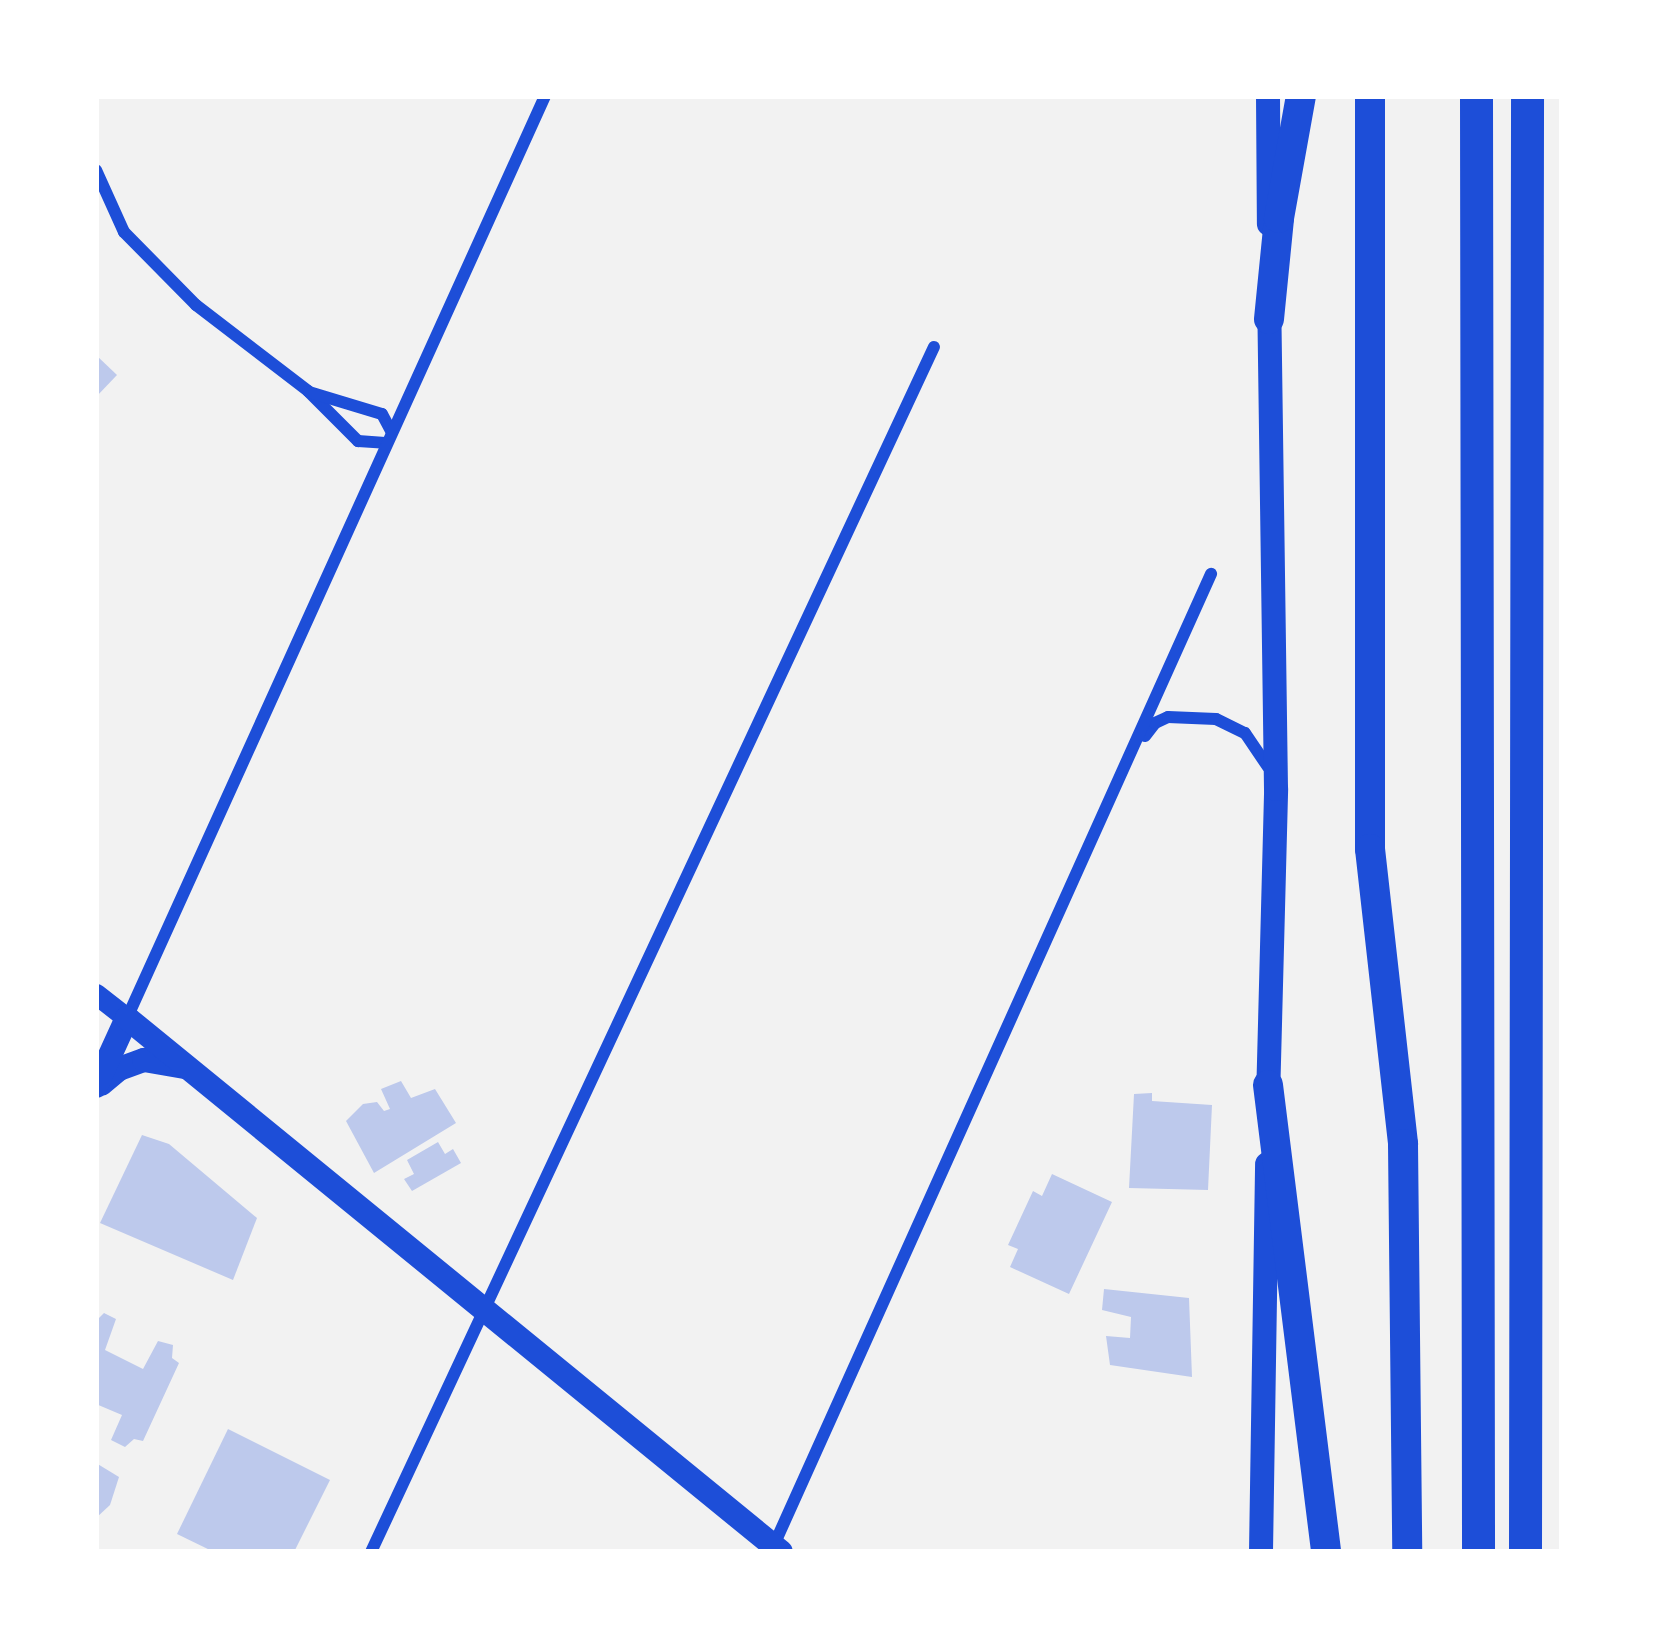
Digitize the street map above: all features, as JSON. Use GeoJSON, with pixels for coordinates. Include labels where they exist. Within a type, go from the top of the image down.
{"type":"FeatureCollection","features":[{"type":"Feature","properties":{"kind":"highway"},"geometry":{"type":"LineString","coordinates":[[1269,319],[1279,218],[1300,96]]}},
{"type":"Feature","properties":{"kind":"highway"},"geometry":{"type":"LineString","coordinates":[[1370,96],[1370,849],[1403,1144],[1407,1552]]}},
{"type":"Feature","properties":{"kind":"highway"},"geometry":{"type":"LineString","coordinates":[[1476,96],[1478,1552]]}},
{"type":"Feature","properties":{"kind":"highway"},"geometry":{"type":"LineString","coordinates":[[1525,1552],[1527,96]]}},
{"type":"Feature","properties":{"kind":"highway"},"geometry":{"type":"LineString","coordinates":[[1268,1085],[1326,1552]]}},
{"type":"Feature","properties":{"kind":"main road"},"geometry":{"type":"LineString","coordinates":[[1261,1552],[1276,789],[1268,96]]}},
{"type":"Feature","properties":{"kind":"main road"},"geometry":{"type":"LineString","coordinates":[[96,1087],[127,1018],[776,1550]]}},
{"type":"Feature","properties":{"kind":"main road"},"geometry":{"type":"LineString","coordinates":[[96,1087],[119,1069],[143,1060],[197,1072]]}},
{"type":"Feature","properties":{"kind":"street"},"geometry":{"type":"LineString","coordinates":[[96,994],[127,1018],[545,96]]}},
{"type":"Feature","properties":{"kind":"street"},"geometry":{"type":"LineString","coordinates":[[96,170],[124,232],[196,305],[308,391],[358,441],[388,437]]}},
{"type":"Feature","properties":{"kind":"street"},"geometry":{"type":"LineString","coordinates":[[370,1552],[934,347]]}},
{"type":"Feature","properties":{"kind":"street"},"geometry":{"type":"LineString","coordinates":[[308,391],[382,413],[388,437]]}},
{"type":"Feature","properties":{"kind":"street"},"geometry":{"type":"LineString","coordinates":[[776,1550],[1211,574]]}},
{"type":"Feature","properties":{"kind":"street"},"geometry":{"type":"LineString","coordinates":[[1134,752],[1155,723],[1168,717],[1216,719],[1257,745],[1276,789]]}},
{"type":"Feature","properties":{"kind":"building"},"geometry":{"type":"Polygon","coordinates":[[[96,355],[117,375],[96,397],[96,355]]]}},
{"type":"Feature","properties":{"kind":"building"},"geometry":{"type":"Polygon","coordinates":[[[401,1081],[411,1098],[435,1089],[456,1123],[374,1173],[346,1121],[363,1104],[377,1102],[384,1111],[390,1109],[381,1089],[401,1081]]]}},
{"type":"Feature","properties":{"kind":"building"},"geometry":{"type":"Polygon","coordinates":[[[1152,1093],[1152,1101],[1212,1105],[1208,1190],[1129,1188],[1134,1094],[1152,1093]]]}},
{"type":"Feature","properties":{"kind":"building"},"geometry":{"type":"Polygon","coordinates":[[[142,1135],[169,1144],[257,1218],[233,1280],[100,1223],[142,1135]]]}},
{"type":"Feature","properties":{"kind":"building"},"geometry":{"type":"Polygon","coordinates":[[[438,1142],[445,1154],[453,1149],[461,1163],[412,1191],[404,1179],[414,1174],[407,1160],[438,1142]]]}},
{"type":"Feature","properties":{"kind":"building"},"geometry":{"type":"Polygon","coordinates":[[[1052,1174],[1112,1202],[1069,1294],[1010,1267],[1018,1249],[1008,1245],[1033,1191],[1042,1196],[1052,1174]]]}},
{"type":"Feature","properties":{"kind":"building"},"geometry":{"type":"Polygon","coordinates":[[[1104,1289],[1189,1298],[1192,1377],[1110,1365],[1106,1336],[1130,1338],[1131,1317],[1102,1310],[1104,1289]]]}},
{"type":"Feature","properties":{"kind":"building"},"geometry":{"type":"Polygon","coordinates":[[[104,1313],[116,1319],[105,1350],[143,1369],[158,1341],[173,1345],[172,1358],[179,1363],[143,1441],[134,1439],[125,1447],[111,1440],[122,1415],[96,1404],[96,1321],[104,1313]]]}},
{"type":"Feature","properties":{"kind":"building"},"geometry":{"type":"Polygon","coordinates":[[[228,1429],[330,1480],[294,1552],[214,1552],[177,1534],[228,1429]]]}},
{"type":"Feature","properties":{"kind":"building"},"geometry":{"type":"Polygon","coordinates":[[[96,1463],[119,1477],[110,1505],[96,1518],[96,1463]]]}}]}
